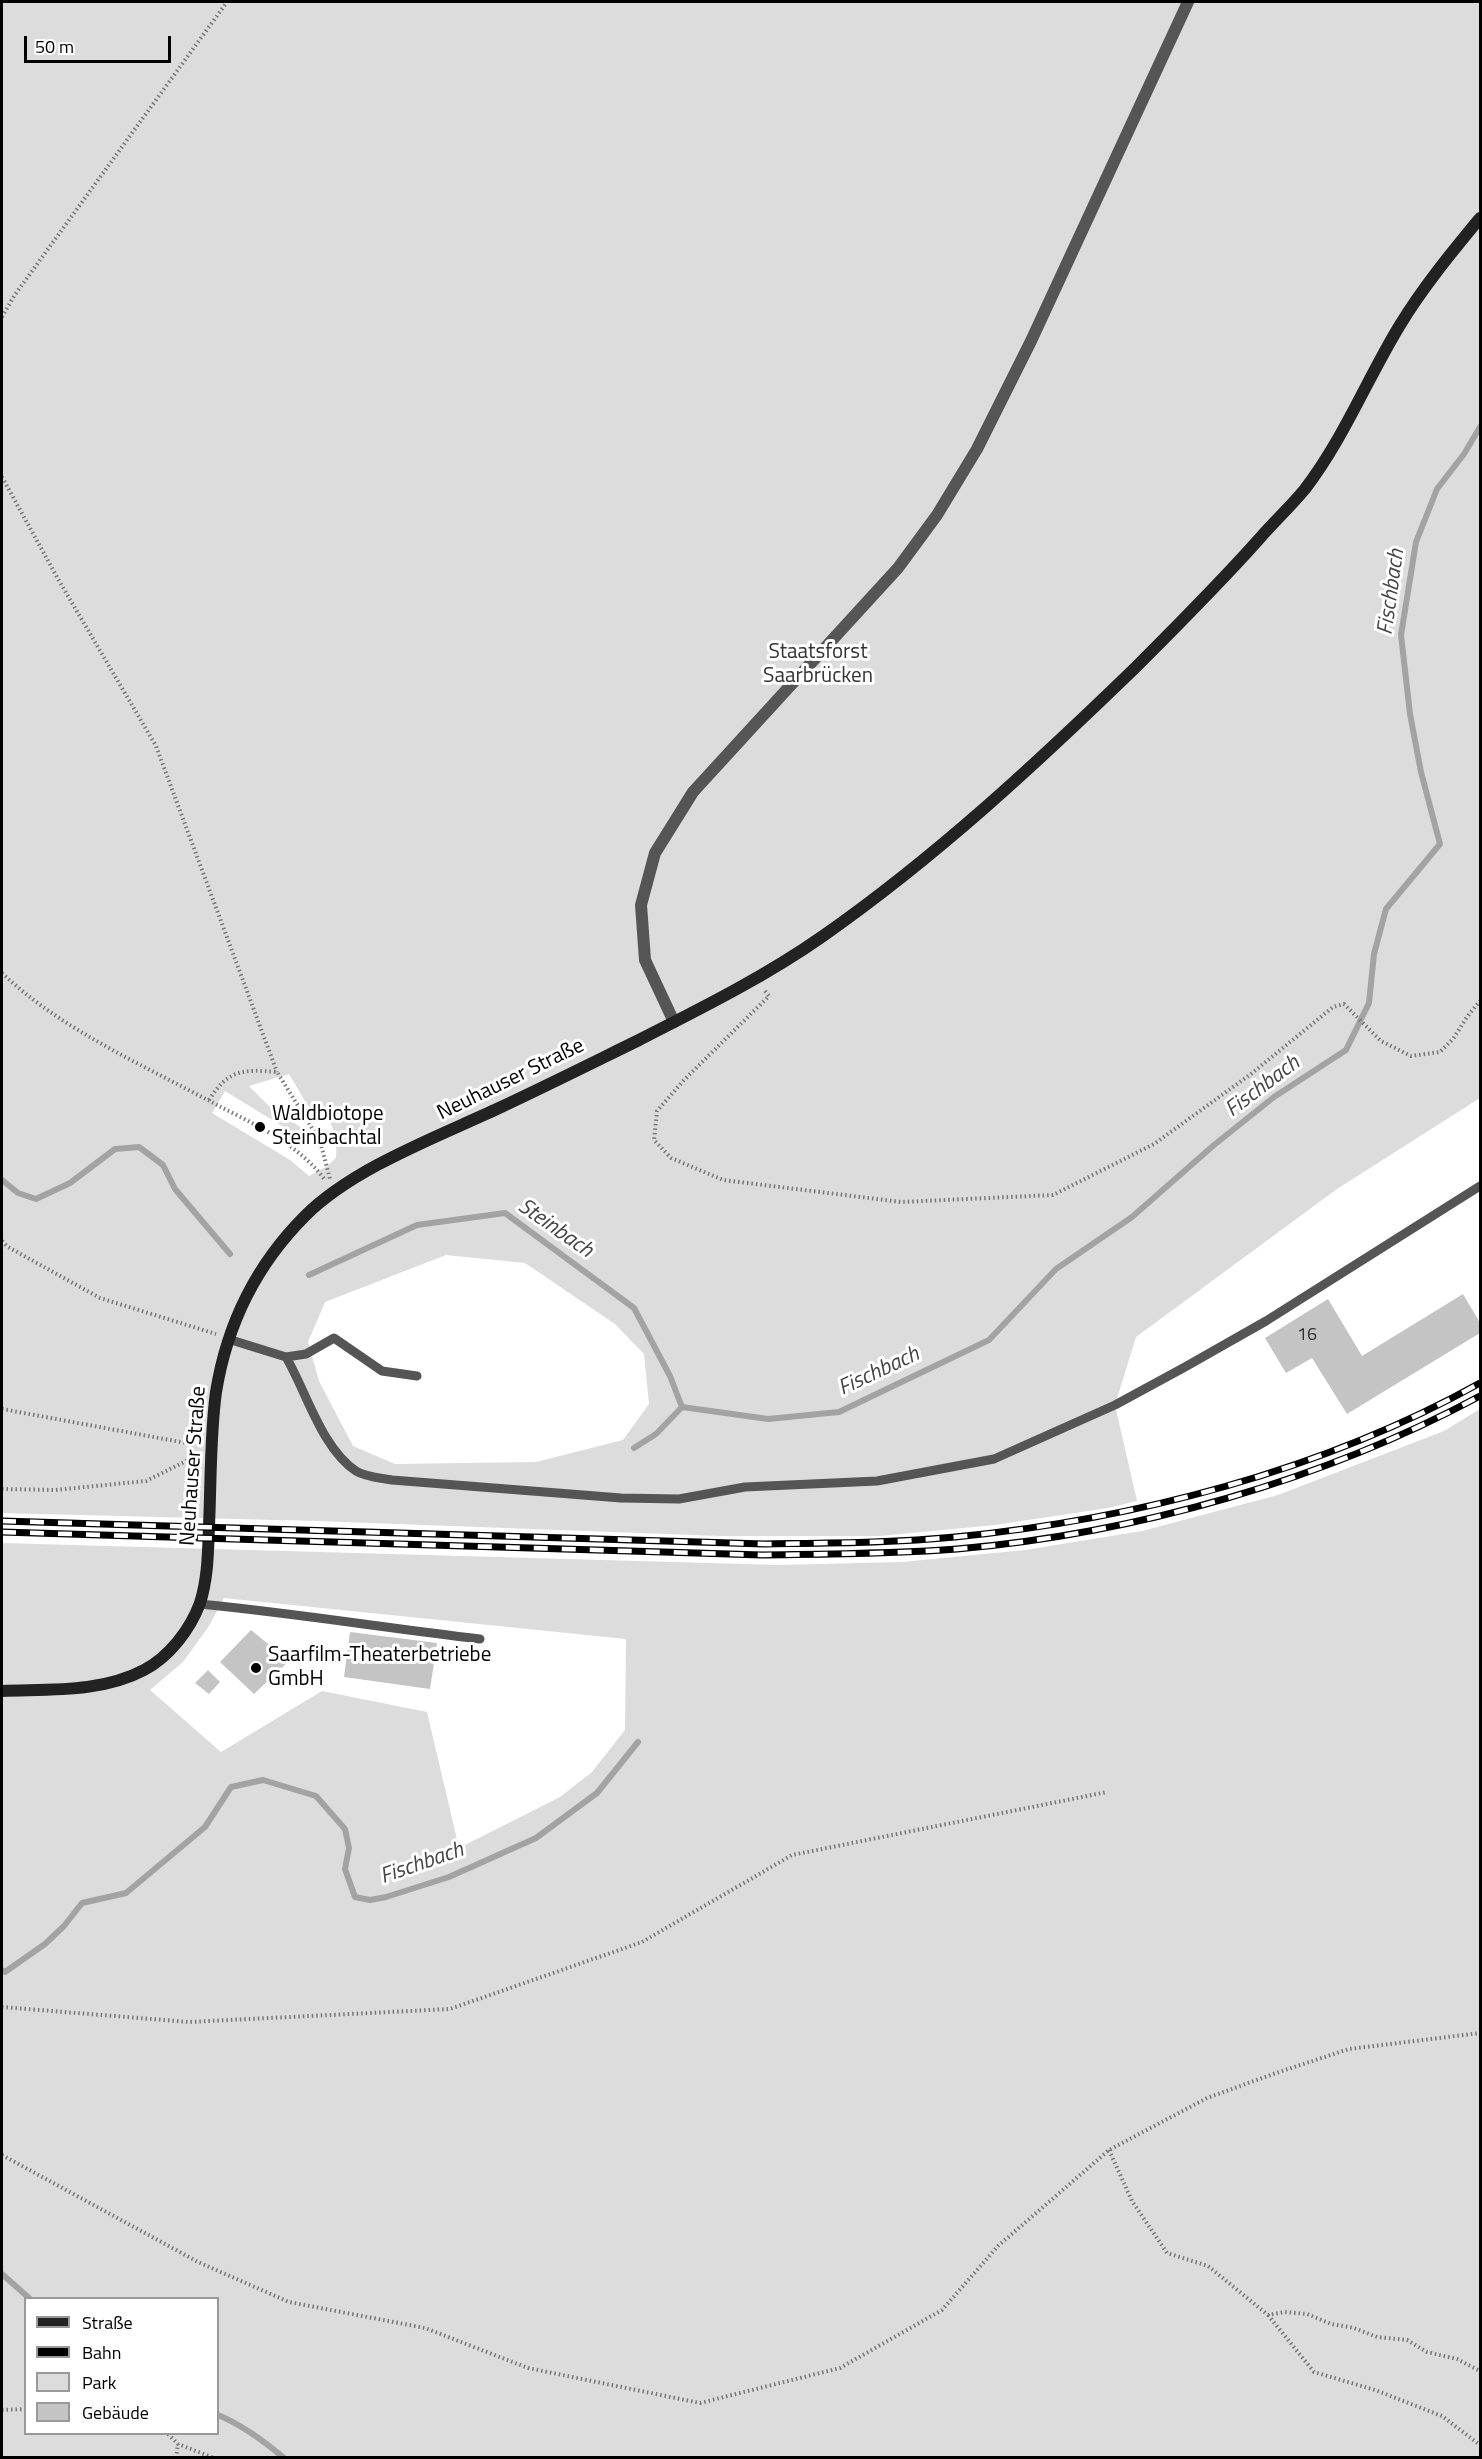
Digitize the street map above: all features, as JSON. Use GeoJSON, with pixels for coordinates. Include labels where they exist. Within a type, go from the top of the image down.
{"type":"FeatureCollection","features":[{"type":"Feature","properties":{"kind":"main road","name":"Neuhauser Straße"},"geometry":{"type":"LineString","coordinates":[[2,1691],[85,1687],[118,1681],[147,1669],[171,1649],[187,1628],[200,1604],[208,1569],[216,1396],[228,1339],[241,1305],[257,1275],[280,1244],[307,1214],[334,1191],[404,1152],[531,1093],[757,978],[825,935],[967,824],[1035,765],[1217,585],[1305,488],[1349,420],[1400,324],[1442,264],[1480,218]]}},
{"type":"Feature","properties":{"kind":"street"},"geometry":{"type":"LineString","coordinates":[[674,1022],[645,960],[641,905],[655,854],[693,792],[898,568],[937,515],[976,449],[1031,341],[1188,2]]}},
{"type":"Feature","properties":{"kind":"lane"},"geometry":{"type":"LineString","coordinates":[[286,1357],[342,1460],[358,1472],[392,1480],[621,1498],[679,1499],[745,1487],[877,1481],[994,1459],[1115,1405],[1266,1321],[1480,1186]]}},
{"type":"Feature","properties":{"kind":"lane"},"geometry":{"type":"LineString","coordinates":[[228,1339],[286,1357],[306,1354],[334,1338],[382,1371],[417,1376]]}},
{"type":"Feature","properties":{"kind":"lane"},"geometry":{"type":"LineString","coordinates":[[200,1604],[480,1639]]}},
{"type":"Feature","properties":{"kind":"path"},"geometry":{"type":"LineString","coordinates":[[2,317],[14,296],[227,2]]}},
{"type":"Feature","properties":{"kind":"path"},"geometry":{"type":"LineString","coordinates":[[2,477],[58,579],[156,746],[277,1072],[320,1141],[334,1191]]}},
{"type":"Feature","properties":{"kind":"path"},"geometry":{"type":"LineString","coordinates":[[2,973],[17,988],[83,1033],[209,1100],[300,1153],[320,1172],[334,1191]]}},
{"type":"Feature","properties":{"kind":"path"},"geometry":{"type":"LineString","coordinates":[[757,978],[768,996],[684,1080],[657,1111],[654,1140],[671,1158],[723,1180],[901,1202],[1053,1195],[1154,1144],[1251,1074],[1333,1007],[1344,1004],[1381,1041],[1411,1056],[1440,1052],[1453,1040],[1480,1001]]}},
{"type":"Feature","properties":{"kind":"path"},"geometry":{"type":"LineString","coordinates":[[209,1100],[219,1085],[233,1073],[252,1070],[277,1072]]}},
{"type":"Feature","properties":{"kind":"path"},"geometry":{"type":"LineString","coordinates":[[2,1241],[8,1247],[100,1298],[198,1328]]}},
{"type":"Feature","properties":{"kind":"path"},"geometry":{"type":"LineString","coordinates":[[2,1409],[213,1447]]}},
{"type":"Feature","properties":{"kind":"path"},"geometry":{"type":"LineString","coordinates":[[2,1489],[55,1490],[146,1481],[213,1447]]}},
{"type":"Feature","properties":{"kind":"path"},"geometry":{"type":"LineString","coordinates":[[2,2007],[189,2022],[450,2009],[642,1942],[792,1855],[1107,1792]]}},
{"type":"Feature","properties":{"kind":"path"},"geometry":{"type":"LineString","coordinates":[[2,2155],[198,2262],[289,2302],[424,2328],[528,2368],[700,2403],[840,2368],[942,2310],[998,2246],[1047,2201],[1109,2150],[1207,2098],[1349,2049],[1480,2034]]}},
{"type":"Feature","properties":{"kind":"path"},"geometry":{"type":"LineString","coordinates":[[1109,2150],[1132,2201],[1167,2253],[1208,2266],[1268,2315],[1314,2372],[1375,2390],[1442,2416],[1480,2445]]}},
{"type":"Feature","properties":{"kind":"path"},"geometry":{"type":"LineString","coordinates":[[1268,2315],[1285,2312],[1307,2314],[1331,2325],[1354,2328],[1377,2337],[1407,2340],[1427,2352],[1456,2359],[1480,2371]]}},
{"type":"Feature","properties":{"kind":"path"},"geometry":{"type":"LineString","coordinates":[[2,2410],[24,2409]]}},
{"type":"Feature","properties":{"kind":"path"},"geometry":{"type":"LineString","coordinates":[[170,2435],[178,2444],[214,2457]]}},
{"type":"Feature","properties":{"kind":"path"},"geometry":{"type":"LineString","coordinates":[[176,2457],[178,2444]]}},
{"type":"Feature","properties":{"kind":"green space","name":"Staatsforst Saarbrücken"},"geometry":{"type":"Polygon","coordinates":[[[2,2],[1480,2],[1480,1098],[1337,1189],[1136,1337],[1115,1405],[1137,1501],[1108,1508],[995,1525],[880,1536],[720,1536],[317,1521],[2,1513],[2,2]],[[289,1074],[249,1086],[268,1105],[306,1131],[308,1142],[225,1091],[212,1113],[290,1160],[309,1176],[326,1167],[336,1158],[335,1136],[321,1104],[309,1108],[289,1074]],[[446,1255],[325,1302],[308,1342],[319,1381],[353,1446],[395,1464],[536,1462],[623,1440],[649,1404],[644,1354],[615,1324],[525,1263],[446,1255]]]}},
{"type":"Feature","properties":{"kind":"green space"},"geometry":{"type":"Polygon","coordinates":[[[1480,1409],[1480,2457],[2,2457],[2,1543],[779,1565],[902,1562],[1025,1550],[1142,1531],[1278,1495],[1444,1431],[1480,1409]],[[224,1598],[209,1626],[183,1662],[150,1690],[221,1752],[322,1691],[427,1712],[459,1848],[560,1797],[592,1772],[625,1730],[626,1639],[224,1598]]]}},
{"type":"Feature","properties":{"kind":"building"},"geometry":{"type":"Polygon","coordinates":[[[1463,1294],[1480,1323],[1480,1333],[1347,1414],[1312,1358],[1286,1373],[1265,1338],[1328,1299],[1362,1356],[1463,1294]]]}},
{"type":"Feature","properties":{"kind":"building","name":"Saarfilm-Theaterbetriebe GmbH"},"geometry":{"type":"Polygon","coordinates":[[[251,1630],[289,1661],[254,1694],[220,1662],[251,1630]]]}},
{"type":"Feature","properties":{"kind":"building"},"geometry":{"type":"Polygon","coordinates":[[[350,1632],[437,1643],[430,1689],[344,1677],[350,1632]]]}},
{"type":"Feature","properties":{"kind":"building"},"geometry":{"type":"Polygon","coordinates":[[[208,1670],[220,1682],[209,1694],[195,1683],[208,1670]]]}},
{"type":"Feature","properties":{"kind":"waterway","name":"Fischbach"},"geometry":{"type":"LineString","coordinates":[[634,1448],[656,1434],[682,1407],[768,1419],[839,1412],[989,1340],[1056,1269],[1132,1217],[1214,1145],[1274,1097],[1346,1050],[1369,1003],[1374,954],[1386,909],[1440,844],[1421,772],[1410,714],[1401,635],[1416,542],[1437,489],[1464,454],[1480,427]]}},
{"type":"Feature","properties":{"kind":"waterway","name":"Steinbach"},"geometry":{"type":"LineString","coordinates":[[2,1180],[18,1193],[36,1199],[70,1183],[115,1149],[139,1147],[163,1165],[175,1189],[230,1254]]}},
{"type":"Feature","properties":{"kind":"waterway","name":"Steinbach"},"geometry":{"type":"LineString","coordinates":[[309,1275],[417,1225],[505,1213],[634,1308],[670,1376],[682,1407]]}},
{"type":"Feature","properties":{"kind":"waterway","name":"Fischbach"},"geometry":{"type":"LineString","coordinates":[[2,1970],[5,1972],[45,1944],[64,1926],[82,1903],[126,1893],[205,1827],[231,1787],[263,1780],[316,1796],[345,1829],[349,1848],[345,1869],[355,1897],[370,1900],[449,1877],[536,1838],[597,1793],[638,1742]]}},
{"type":"Feature","properties":{"kind":"waterway"},"geometry":{"type":"LineString","coordinates":[[2,2274],[28,2297]]}},
{"type":"Feature","properties":{"kind":"waterway"},"geometry":{"type":"LineString","coordinates":[[219,2416],[252,2434],[284,2458]]}},
{"type":"Feature","properties":{"kind":"railway"},"geometry":{"type":"LineString","coordinates":[[2,1521],[764,1544],[884,1542],[955,1537],[1090,1518],[1158,1504],[1226,1486],[1357,1441],[1420,1414],[1480,1383]]}},
{"type":"Feature","properties":{"kind":"railway"},"geometry":{"type":"LineString","coordinates":[[2,1532],[762,1555],[957,1549],[1024,1542],[1091,1531],[1226,1498],[1293,1477],[1357,1453],[1420,1426],[1480,1396]]}},
{"type":"Feature","properties":{"kind":"place","name":"Waldbiotope Steinbachtal"},"geometry":{"type":"Point","coordinates":[260,1127]}},
{"type":"Feature","properties":{"kind":"place","name":"Saarfilm-Theaterbetriebe GmbH"},"geometry":{"type":"Point","coordinates":[256,1668]}}]}
